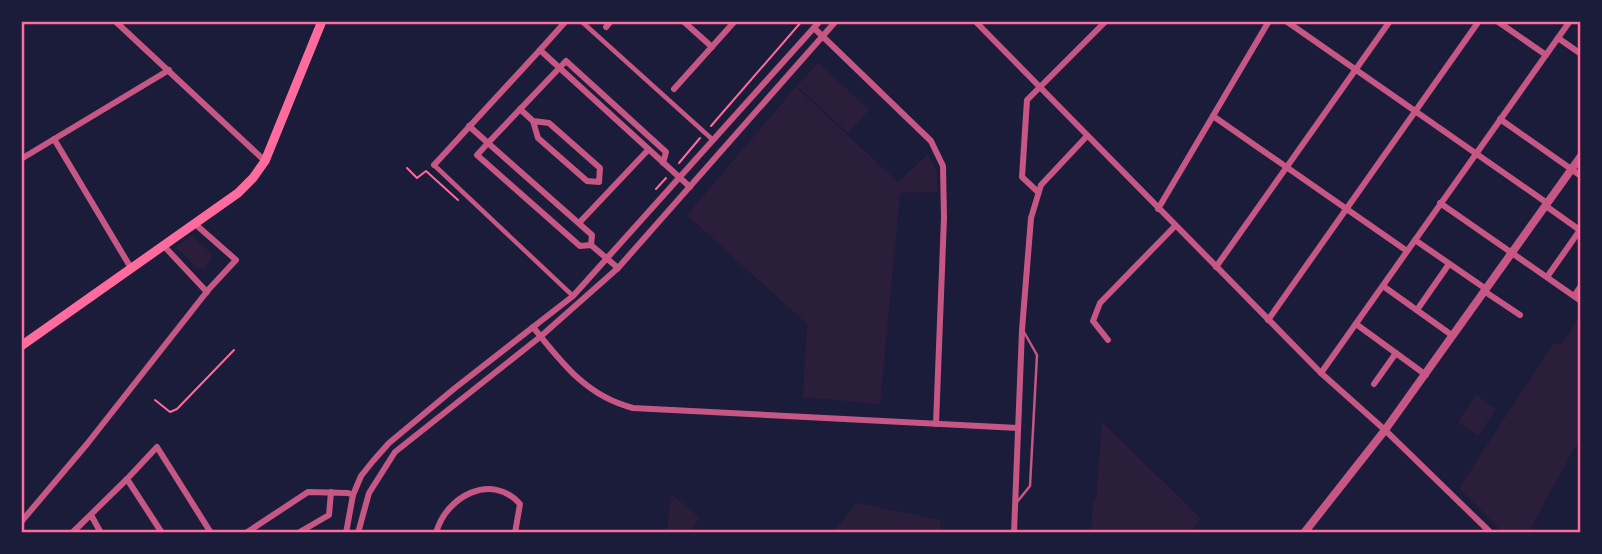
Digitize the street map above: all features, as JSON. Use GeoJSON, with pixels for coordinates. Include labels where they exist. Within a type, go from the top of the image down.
{"type":"FeatureCollection","features":[{"type":"Feature","properties":{"kind":"main road"},"geometry":{"type":"LineString","coordinates":[[21,346],[238,192],[253,178],[265,161],[323,21]]}},
{"type":"Feature","properties":{"kind":"street"},"geometry":{"type":"LineString","coordinates":[[115,21],[265,161]]}},
{"type":"Feature","properties":{"kind":"street"},"geometry":{"type":"LineString","coordinates":[[566,21],[433,165],[573,296]]}},
{"type":"Feature","properties":{"kind":"street"},"geometry":{"type":"LineString","coordinates":[[581,21],[714,142]]}},
{"type":"Feature","properties":{"kind":"street"},"geometry":{"type":"LineString","coordinates":[[683,21],[712,47]]}},
{"type":"Feature","properties":{"kind":"street"},"geometry":{"type":"LineString","coordinates":[[674,89],[735,21]]}},
{"type":"Feature","properties":{"kind":"street"},"geometry":{"type":"LineString","coordinates":[[345,533],[353,495],[361,476],[389,443],[573,296],[820,21]]}},
{"type":"Feature","properties":{"kind":"street"},"geometry":{"type":"LineString","coordinates":[[358,533],[369,493],[395,452],[540,337],[618,268],[836,21]]}},
{"type":"Feature","properties":{"kind":"street"},"geometry":{"type":"LineString","coordinates":[[975,21],[1321,373],[1385,430],[1491,533]]}},
{"type":"Feature","properties":{"kind":"street"},"geometry":{"type":"LineString","coordinates":[[1038,192],[1022,177],[1027,100],[1106,21]]}},
{"type":"Feature","properties":{"kind":"street"},"geometry":{"type":"LineString","coordinates":[[1158,209],[1269,21]]}},
{"type":"Feature","properties":{"kind":"street"},"geometry":{"type":"LineString","coordinates":[[1286,21],[1476,153],[1580,231],[1547,277]]}},
{"type":"Feature","properties":{"kind":"street"},"geometry":{"type":"LineString","coordinates":[[1216,267],[1390,21]]}},
{"type":"Feature","properties":{"kind":"street"},"geometry":{"type":"LineString","coordinates":[[1268,320],[1479,21]]}},
{"type":"Feature","properties":{"kind":"street"},"geometry":{"type":"LineString","coordinates":[[1497,21],[1546,55]]}},
{"type":"Feature","properties":{"kind":"street"},"geometry":{"type":"LineString","coordinates":[[1321,373],[1570,21]]}},
{"type":"Feature","properties":{"kind":"street"},"geometry":{"type":"LineString","coordinates":[[814,28],[930,141],[943,166],[944,218],[936,424]]}},
{"type":"Feature","properties":{"kind":"street"},"geometry":{"type":"LineString","coordinates":[[1558,38],[1581,54]]}},
{"type":"Feature","properties":{"kind":"street"},"geometry":{"type":"LineString","coordinates":[[540,50],[690,187]]}},
{"type":"Feature","properties":{"kind":"street"},"geometry":{"type":"LineString","coordinates":[[618,268],[591,245],[580,246],[477,155],[566,61],[666,152],[663,163]]}},
{"type":"Feature","properties":{"kind":"street"},"geometry":{"type":"LineString","coordinates":[[21,159],[169,70]]}},
{"type":"Feature","properties":{"kind":"street"},"geometry":{"type":"LineString","coordinates":[[520,109],[533,121],[538,138],[587,181],[599,182],[609,191]]}},
{"type":"Feature","properties":{"kind":"street"},"geometry":{"type":"LineString","coordinates":[[1213,116],[1407,251]]}},
{"type":"Feature","properties":{"kind":"street"},"geometry":{"type":"LineString","coordinates":[[1500,119],[1581,176]]}},
{"type":"Feature","properties":{"kind":"street"},"geometry":{"type":"LineString","coordinates":[[533,121],[550,123],[600,168],[599,182]]}},
{"type":"Feature","properties":{"kind":"street"},"geometry":{"type":"LineString","coordinates":[[469,126],[592,235],[591,245]]}},
{"type":"Feature","properties":{"kind":"street"},"geometry":{"type":"LineString","coordinates":[[1014,533],[1028,234],[1038,192],[1052,171],[1087,136]]}},
{"type":"Feature","properties":{"kind":"street"},"geometry":{"type":"LineString","coordinates":[[54,139],[131,268]]}},
{"type":"Feature","properties":{"kind":"street"},"geometry":{"type":"LineString","coordinates":[[579,223],[648,150]]}},
{"type":"Feature","properties":{"kind":"street"},"geometry":{"type":"LineString","coordinates":[[1304,533],[1426,375],[1581,156]]}},
{"type":"Feature","properties":{"kind":"street"},"geometry":{"type":"LineString","coordinates":[[1440,203],[1581,301]]}},
{"type":"Feature","properties":{"kind":"street"},"geometry":{"type":"LineString","coordinates":[[21,522],[236,260],[194,223]]}},
{"type":"Feature","properties":{"kind":"street"},"geometry":{"type":"LineString","coordinates":[[1108,340],[1093,321],[1100,303],[1175,226]]}},
{"type":"Feature","properties":{"kind":"street"},"geometry":{"type":"LineString","coordinates":[[1415,240],[1520,315]]}},
{"type":"Feature","properties":{"kind":"street"},"geometry":{"type":"LineString","coordinates":[[163,245],[208,291]]}},
{"type":"Feature","properties":{"kind":"street"},"geometry":{"type":"LineString","coordinates":[[1417,310],[1449,264]]}},
{"type":"Feature","properties":{"kind":"street"},"geometry":{"type":"LineString","coordinates":[[1383,286],[1452,336]]}},
{"type":"Feature","properties":{"kind":"street"},"geometry":{"type":"LineString","coordinates":[[1574,296],[1581,286]]}},
{"type":"Feature","properties":{"kind":"street"},"geometry":{"type":"LineString","coordinates":[[1356,324],[1426,375]]}},
{"type":"Feature","properties":{"kind":"street"},"geometry":{"type":"LineString","coordinates":[[533,327],[566,366],[591,390],[618,404],[633,408],[1018,428]]}},
{"type":"Feature","properties":{"kind":"street"},"geometry":{"type":"LineString","coordinates":[[1374,384],[1396,352]]}},
{"type":"Feature","properties":{"kind":"street"},"geometry":{"type":"LineString","coordinates":[[72,533],[158,447],[211,533]]}},
{"type":"Feature","properties":{"kind":"street"},"geometry":{"type":"LineString","coordinates":[[127,479],[162,533]]}},
{"type":"Feature","properties":{"kind":"street"},"geometry":{"type":"LineString","coordinates":[[436,533],[446,512],[460,498],[471,492],[491,489],[512,495],[520,504],[515,533]]}},
{"type":"Feature","properties":{"kind":"street"},"geometry":{"type":"LineString","coordinates":[[246,533],[308,492],[353,495]]}},
{"type":"Feature","properties":{"kind":"street"},"geometry":{"type":"LineString","coordinates":[[298,533],[329,515],[331,492]]}},
{"type":"Feature","properties":{"kind":"street"},"geometry":{"type":"LineString","coordinates":[[91,515],[101,533]]}},
{"type":"Feature","properties":{"kind":"lane"},"geometry":{"type":"LineString","coordinates":[[1015,505],[1030,486],[1037,355],[1022,330]]}},
{"type":"Feature","properties":{"kind":"path"},"geometry":{"type":"LineString","coordinates":[[155,400],[170,412],[177,409],[234,350]]}},
{"type":"Feature","properties":{"kind":"shaded area"},"geometry":{"type":"Polygon","coordinates":[[[818,63],[869,110],[848,133],[797,86],[818,63]]]}},
{"type":"Feature","properties":{"kind":"shaded area"},"geometry":{"type":"Polygon","coordinates":[[[796,87],[898,182],[928,154],[937,172],[937,192],[900,193],[880,404],[803,397],[807,324],[687,215],[796,87]]]}},
{"type":"Feature","properties":{"kind":"shaded area"},"geometry":{"type":"Polygon","coordinates":[[[192,236],[212,254],[212,259],[203,269],[198,269],[176,247],[192,236]]]}},
{"type":"Feature","properties":{"kind":"shaded area"},"geometry":{"type":"Polygon","coordinates":[[[1581,316],[1581,436],[1528,533],[1504,533],[1459,488],[1553,344],[1561,344],[1581,316]]]}},
{"type":"Feature","properties":{"kind":"shaded area"},"geometry":{"type":"Polygon","coordinates":[[[1476,395],[1496,409],[1478,436],[1458,422],[1476,395]]]}},
{"type":"Feature","properties":{"kind":"shaded area"},"geometry":{"type":"Polygon","coordinates":[[[1102,422],[1201,519],[1190,533],[1091,533],[1102,422]]]}},
{"type":"Feature","properties":{"kind":"shaded area"},"geometry":{"type":"Polygon","coordinates":[[[671,494],[700,518],[688,533],[667,533],[671,494]]]}},
{"type":"Feature","properties":{"kind":"shaded area"},"geometry":{"type":"Polygon","coordinates":[[[856,503],[941,520],[940,533],[833,533],[856,503]]]}}]}
